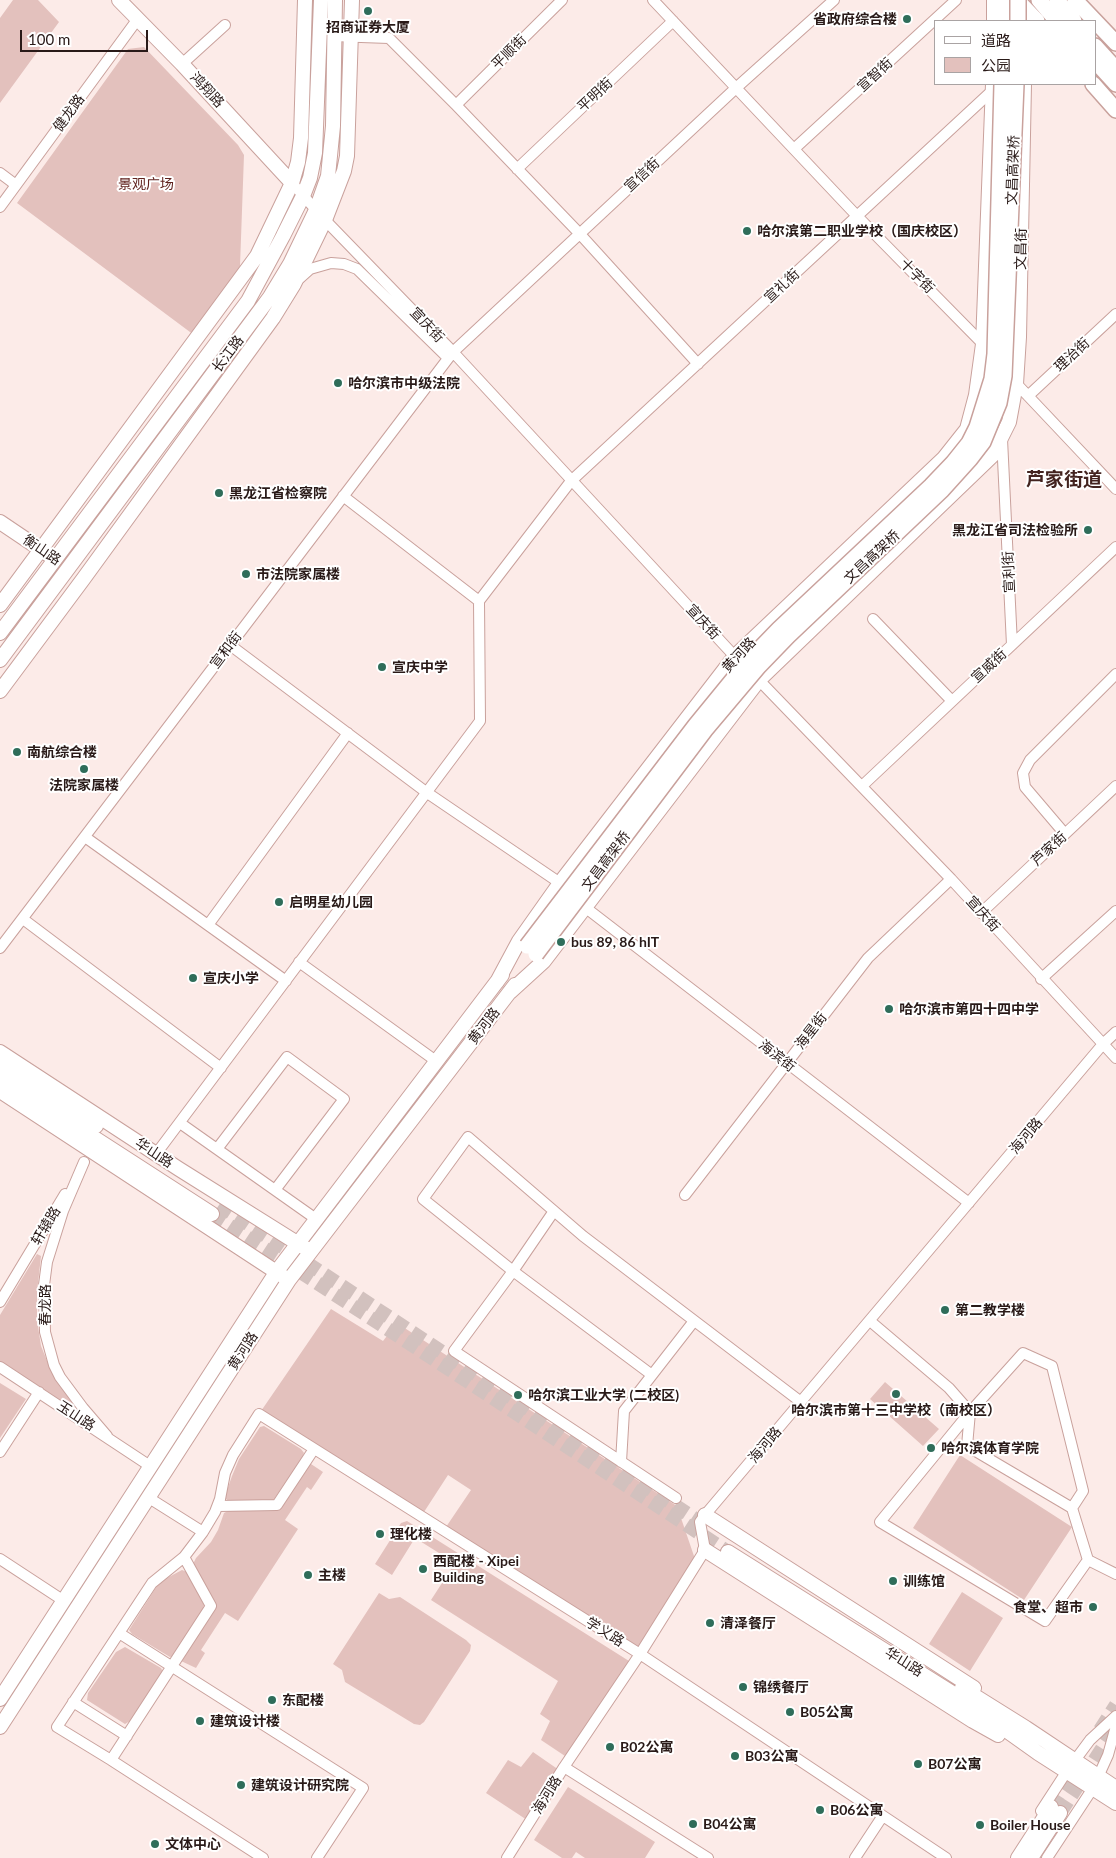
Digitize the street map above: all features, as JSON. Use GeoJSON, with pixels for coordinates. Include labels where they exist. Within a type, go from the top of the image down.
{"type":"FeatureCollection","features":[{"type":"Feature","properties":{"kind":"highway"},"geometry":{"type":"LineString","coordinates":[[1004,0],[1004,20]]}},
{"type":"Feature","properties":{"kind":"highway"},"geometry":{"type":"LineString","coordinates":[[1039,0],[1056,20]]}},
{"type":"Feature","properties":{"kind":"highway"},"geometry":{"type":"LineString","coordinates":[[1057,0],[1073,20]]}},
{"type":"Feature","properties":{"kind":"highway"},"geometry":{"type":"LineString","coordinates":[[1075,0],[1094,20]]}},
{"type":"Feature","properties":{"kind":"highway"},"geometry":{"type":"LineString","coordinates":[[1018,20],[1020,1]]}},
{"type":"Feature","properties":{"kind":"highway"},"geometry":{"type":"LineString","coordinates":[[1020,1],[1037,20]]}},
{"type":"Feature","properties":{"kind":"highway"},"geometry":{"type":"LineString","coordinates":[[1096,22],[1116,43]]}},
{"type":"Feature","properties":{"kind":"highway"},"geometry":{"type":"LineString","coordinates":[[1096,48],[1108,66],[1116,84]]}},
{"type":"Feature","properties":{"kind":"highway"},"geometry":{"type":"LineString","coordinates":[[1108,66],[1116,88]]}},
{"type":"Feature","properties":{"kind":"highway","name":"文昌高架桥"},"geometry":{"type":"LineString","coordinates":[[531,950],[705,730],[759,666],[788,636],[942,490],[966,464],[982,442],[999,403],[1004,376],[1016,85]]}},
{"type":"Feature","properties":{"kind":"highway"},"geometry":{"type":"LineString","coordinates":[[1094,85],[1116,110]]}},
{"type":"Feature","properties":{"kind":"highway","name":"文昌高架桥"},"geometry":{"type":"LineString","coordinates":[[531,950],[694,726],[749,660],[779,629],[953,464],[977,427],[992,379],[995,354],[996,86]]}},
{"type":"Feature","properties":{"kind":"main road","name":"鸿翔路"},"geometry":{"type":"LineString","coordinates":[[118,0],[182,64],[292,183]]}},
{"type":"Feature","properties":{"kind":"main road"},"geometry":{"type":"LineString","coordinates":[[0,605],[258,256],[292,183],[298,162],[301,138],[305,0]]}},
{"type":"Feature","properties":{"kind":"main road","name":"长江路"},"geometry":{"type":"LineString","coordinates":[[0,633],[248,301],[266,270],[303,196],[312,166],[316,139],[321,0]]}},
{"type":"Feature","properties":{"kind":"main road","name":"长江路"},"geometry":{"type":"LineString","coordinates":[[0,660],[270,297],[320,215],[328,176],[333,126],[335,0]]}},
{"type":"Feature","properties":{"kind":"main road"},"geometry":{"type":"LineString","coordinates":[[0,691],[273,318],[294,284],[320,215],[344,171],[347,156],[352,0]]}},
{"type":"Feature","properties":{"kind":"main road"},"geometry":{"type":"LineString","coordinates":[[994,0],[994,20]]}},
{"type":"Feature","properties":{"kind":"main road"},"geometry":{"type":"LineString","coordinates":[[1020,1],[1024,20]]}},
{"type":"Feature","properties":{"kind":"main road","name":"文昌街"},"geometry":{"type":"LineString","coordinates":[[1016,384],[1019,338],[1024,85]]}},
{"type":"Feature","properties":{"kind":"main road"},"geometry":{"type":"LineString","coordinates":[[984,344],[996,86]]}},
{"type":"Feature","properties":{"kind":"main road","name":"黄河路"},"geometry":{"type":"LineString","coordinates":[[497,982],[519,941],[560,883],[735,656],[944,458],[967,430],[976,395],[984,344]]}},
{"type":"Feature","properties":{"kind":"main road","name":"黄河路"},"geometry":{"type":"LineString","coordinates":[[0,1727],[289,1280],[310,1252],[510,992],[544,961],[586,908],[759,680],[992,456],[1002,439],[1013,406],[1016,384]]}},
{"type":"Feature","properties":{"kind":"main road","name":"衡山路"},"geometry":{"type":"LineString","coordinates":[[0,522],[84,578]]}},
{"type":"Feature","properties":{"kind":"main road","name":"黄河路"},"geometry":{"type":"LineString","coordinates":[[0,1699],[277,1272],[497,982],[531,950]]}},
{"type":"Feature","properties":{"kind":"main road","name":"黄河路"},"geometry":{"type":"LineString","coordinates":[[510,992],[531,950]]}},
{"type":"Feature","properties":{"kind":"main road","name":"华山路"},"geometry":{"type":"LineString","coordinates":[[0,1052],[310,1252]]}},
{"type":"Feature","properties":{"kind":"main road"},"geometry":{"type":"LineString","coordinates":[[0,1065],[216,1209],[0,1077]]}},
{"type":"Feature","properties":{"kind":"main road"},"geometry":{"type":"LineString","coordinates":[[0,1092],[88,1156],[289,1280]]}},
{"type":"Feature","properties":{"kind":"main road","name":"华山路"},"geometry":{"type":"LineString","coordinates":[[703,1518],[996,1702],[1026,1728]]}},
{"type":"Feature","properties":{"kind":"main road","name":"华山路"},"geometry":{"type":"LineString","coordinates":[[1026,1728],[730,1548],[965,1701],[1038,1753],[1075,1769]]}},
{"type":"Feature","properties":{"kind":"main road"},"geometry":{"type":"LineString","coordinates":[[705,1550],[973,1721],[1003,1738],[1038,1753]]}},
{"type":"Feature","properties":{"kind":"main road"},"geometry":{"type":"LineString","coordinates":[[1026,1728],[1075,1769],[1096,1782],[1116,1803]]}},
{"type":"Feature","properties":{"kind":"main road"},"geometry":{"type":"LineString","coordinates":[[1096,1782],[1116,1788]]}},
{"type":"Feature","properties":{"kind":"main road"},"geometry":{"type":"LineString","coordinates":[[1018,1858],[1056,1810],[1031,1858]]}},
{"type":"Feature","properties":{"kind":"street","name":"平顺街"},"geometry":{"type":"LineString","coordinates":[[456,105],[562,0]]}},
{"type":"Feature","properties":{"kind":"street","name":"十字街"},"geometry":{"type":"LineString","coordinates":[[653,0],[857,216],[984,344],[1016,384],[1116,489]]}},
{"type":"Feature","properties":{"kind":"street","name":"宣信街"},"geometry":{"type":"LineString","coordinates":[[450,354],[736,88],[834,0]]}},
{"type":"Feature","properties":{"kind":"street","name":"宣智街"},"geometry":{"type":"LineString","coordinates":[[934,20],[956,0]]}},
{"type":"Feature","properties":{"kind":"street","name":"健龙路"},"geometry":{"type":"LineString","coordinates":[[0,207],[138,20]]}},
{"type":"Feature","properties":{"kind":"street","name":"宣智街"},"geometry":{"type":"LineString","coordinates":[[794,149],[934,20]]}},
{"type":"Feature","properties":{"kind":"street","name":"平明街"},"geometry":{"type":"LineString","coordinates":[[516,169],[673,21]]}},
{"type":"Feature","properties":{"kind":"street"},"geometry":{"type":"LineString","coordinates":[[182,64],[225,25]]}},
{"type":"Feature","properties":{"kind":"street"},"geometry":{"type":"LineString","coordinates":[[333,36],[389,38],[579,233],[698,364]]}},
{"type":"Feature","properties":{"kind":"street","name":"宣礼街"},"geometry":{"type":"LineString","coordinates":[[479,601],[571,481],[996,86]]}},
{"type":"Feature","properties":{"kind":"street"},"geometry":{"type":"LineString","coordinates":[[0,173],[16,185]]}},
{"type":"Feature","properties":{"kind":"street","name":"宣庆街"},"geometry":{"type":"LineString","coordinates":[[292,183],[450,354],[735,656],[951,879],[1116,1058]]}},
{"type":"Feature","properties":{"kind":"street"},"geometry":{"type":"LineString","coordinates":[[294,284],[310,269],[321,264],[331,262],[357,269],[450,354]]}},
{"type":"Feature","properties":{"kind":"street","name":"理治街"},"geometry":{"type":"LineString","coordinates":[[1028,396],[1116,314]]}},
{"type":"Feature","properties":{"kind":"street","name":"宣和街"},"geometry":{"type":"LineString","coordinates":[[0,948],[450,354]]}},
{"type":"Feature","properties":{"kind":"street","name":"宣利街"},"geometry":{"type":"LineString","coordinates":[[1002,439],[1012,645]]}},
{"type":"Feature","properties":{"kind":"street"},"geometry":{"type":"LineString","coordinates":[[156,1154],[480,721],[479,601],[343,496]]}},
{"type":"Feature","properties":{"kind":"street","name":"宣威街"},"geometry":{"type":"LineString","coordinates":[[862,786],[1116,547]]}},
{"type":"Feature","properties":{"kind":"street"},"geometry":{"type":"LineString","coordinates":[[873,619],[952,701]]}},
{"type":"Feature","properties":{"kind":"street"},"geometry":{"type":"LineString","coordinates":[[230,645],[426,792],[560,883]]}},
{"type":"Feature","properties":{"kind":"street"},"geometry":{"type":"LineString","coordinates":[[1065,834],[1025,788],[1024,773],[1030,760],[1116,674]]}},
{"type":"Feature","properties":{"kind":"street"},"geometry":{"type":"LineString","coordinates":[[208,925],[348,733]]}},
{"type":"Feature","properties":{"kind":"street","name":"芦家街"},"geometry":{"type":"LineString","coordinates":[[981,913],[1116,786]]}},
{"type":"Feature","properties":{"kind":"street"},"geometry":{"type":"LineString","coordinates":[[84,837],[286,981]]}},
{"type":"Feature","properties":{"kind":"street","name":"海星街"},"geometry":{"type":"LineString","coordinates":[[685,1195],[868,958],[951,879]]}},
{"type":"Feature","properties":{"kind":"street","name":"海滨街"},"geometry":{"type":"LineString","coordinates":[[586,908],[969,1203]]}},
{"type":"Feature","properties":{"kind":"street"},"geometry":{"type":"LineString","coordinates":[[1041,978],[1116,911]]}},
{"type":"Feature","properties":{"kind":"street"},"geometry":{"type":"LineString","coordinates":[[23,919],[221,1068]]}},
{"type":"Feature","properties":{"kind":"street"},"geometry":{"type":"LineString","coordinates":[[299,962],[436,1061]]}},
{"type":"Feature","properties":{"kind":"street","name":"海河路"},"geometry":{"type":"LineString","coordinates":[[703,1518],[1103,1044],[1116,1032]]}},
{"type":"Feature","properties":{"kind":"street"},"geometry":{"type":"LineString","coordinates":[[217,1149],[287,1057],[344,1099],[275,1190]]}},
{"type":"Feature","properties":{"kind":"street"},"geometry":{"type":"LineString","coordinates":[[180,1123],[316,1219]]}},
{"type":"Feature","properties":{"kind":"street"},"geometry":{"type":"LineString","coordinates":[[652,1375],[513,1271],[424,1199],[468,1136],[583,1236],[801,1402]]}},
{"type":"Feature","properties":{"kind":"street","name":"轩辕路"},"geometry":{"type":"LineString","coordinates":[[0,1302],[88,1156]]}},
{"type":"Feature","properties":{"kind":"street","name":"春龙路"},"geometry":{"type":"LineString","coordinates":[[88,1156],[63,1211],[47,1262],[44,1286],[45,1332],[54,1365],[60,1377],[107,1436]]}},
{"type":"Feature","properties":{"kind":"street"},"geometry":{"type":"LineString","coordinates":[[554,1211],[513,1271],[454,1351],[676,1498]]}},
{"type":"Feature","properties":{"kind":"street"},"geometry":{"type":"LineString","coordinates":[[621,1462],[624,1411],[694,1321]]}},
{"type":"Feature","properties":{"kind":"street"},"geometry":{"type":"LineString","coordinates":[[870,1321],[949,1388],[970,1412],[967,1446],[1072,1508],[1088,1560],[1116,1574]]}},
{"type":"Feature","properties":{"kind":"street"},"geometry":{"type":"LineString","coordinates":[[1072,1508],[1083,1491],[1052,1366],[1022,1353],[970,1412],[880,1522],[1045,1621],[1088,1560]]}},
{"type":"Feature","properties":{"kind":"street","name":"玉山路"},"geometry":{"type":"LineString","coordinates":[[0,1367],[150,1466]]}},
{"type":"Feature","properties":{"kind":"street"},"geometry":{"type":"LineString","coordinates":[[0,1452],[40,1392]]}},
{"type":"Feature","properties":{"kind":"street","name":"学义路"},"geometry":{"type":"LineString","coordinates":[[218,1506],[225,1473],[233,1455],[259,1414],[640,1654],[946,1858]]}},
{"type":"Feature","properties":{"kind":"street"},"geometry":{"type":"LineString","coordinates":[[263,1858],[57,1727],[152,1583],[184,1557],[203,1532],[218,1506],[277,1505],[314,1449]]}},
{"type":"Feature","properties":{"kind":"street"},"geometry":{"type":"LineString","coordinates":[[149,1498],[203,1532]]}},
{"type":"Feature","properties":{"kind":"street"},"geometry":{"type":"LineString","coordinates":[[703,1518],[705,1550]]}},
{"type":"Feature","properties":{"kind":"street","name":"海河路"},"geometry":{"type":"LineString","coordinates":[[507,1858],[564,1767],[640,1654],[705,1550]]}},
{"type":"Feature","properties":{"kind":"street"},"geometry":{"type":"LineString","coordinates":[[111,1760],[211,1606],[184,1557]]}},
{"type":"Feature","properties":{"kind":"street"},"geometry":{"type":"LineString","coordinates":[[0,1559],[64,1601]]}},
{"type":"Feature","properties":{"kind":"street"},"geometry":{"type":"LineString","coordinates":[[118,1633],[363,1788],[318,1858]]}},
{"type":"Feature","properties":{"kind":"street"},"geometry":{"type":"LineString","coordinates":[[73,1702],[127,1736]]}},
{"type":"Feature","properties":{"kind":"street"},"geometry":{"type":"LineString","coordinates":[[1011,1858],[1075,1769],[1090,1740],[1116,1716]]}},
{"type":"Feature","properties":{"kind":"street"},"geometry":{"type":"LineString","coordinates":[[1047,1858],[1096,1782],[1108,1755],[1116,1726]]}},
{"type":"Feature","properties":{"kind":"street"},"geometry":{"type":"LineString","coordinates":[[564,1767],[708,1858]]}},
{"type":"Feature","properties":{"kind":"street"},"geometry":{"type":"LineString","coordinates":[[855,1858],[882,1817]]}},
{"type":"Feature","properties":{"kind":"green space"},"geometry":{"type":"Polygon","coordinates":[[[13,0],[38,0],[59,22],[0,103],[0,18],[13,0]]]}},
{"type":"Feature","properties":{"kind":"green space","name":"景观广场"},"geometry":{"type":"Polygon","coordinates":[[[144,47],[238,145],[244,155],[240,266],[235,279],[194,335],[17,203],[128,49],[144,47]]]}},
{"type":"Feature","properties":{"kind":"green space"},"geometry":{"type":"Polygon","coordinates":[[[37,1254],[41,1256],[37,1292],[37,1320],[41,1346],[52,1373],[75,1405],[73,1409],[0,1363],[0,1315],[37,1254]]]}},
{"type":"Feature","properties":{"kind":"green space"},"geometry":{"type":"Polygon","coordinates":[[[331,1309],[383,1341],[397,1323],[686,1512],[681,1518],[695,1559],[636,1650],[446,1527],[471,1490],[448,1475],[424,1512],[259,1414],[331,1309]]]}},
{"type":"Feature","properties":{"kind":"green space"},"geometry":{"type":"Polygon","coordinates":[[[885,1382],[939,1429],[923,1446],[870,1399],[885,1382]]]}},
{"type":"Feature","properties":{"kind":"green space"},"geometry":{"type":"Polygon","coordinates":[[[0,1383],[26,1399],[0,1438],[0,1383]]]}},
{"type":"Feature","properties":{"kind":"green space"},"geometry":{"type":"Polygon","coordinates":[[[264,1426],[301,1449],[304,1453],[302,1458],[272,1502],[231,1503],[226,1499],[226,1493],[239,1459],[260,1427],[264,1426]]]}},
{"type":"Feature","properties":{"kind":"green space"},"geometry":{"type":"Polygon","coordinates":[[[960,1455],[1072,1527],[1024,1600],[913,1528],[960,1455]]]}},
{"type":"Feature","properties":{"kind":"green space"},"geometry":{"type":"Polygon","coordinates":[[[308,1462],[323,1472],[311,1490],[307,1487],[285,1520],[298,1529],[238,1621],[225,1613],[201,1650],[205,1653],[196,1668],[181,1661],[216,1605],[193,1564],[211,1542],[224,1513],[230,1510],[277,1510],[308,1462]]]}},
{"type":"Feature","properties":{"kind":"green space"},"geometry":{"type":"Polygon","coordinates":[[[407,1521],[629,1661],[568,1758],[541,1740],[550,1721],[540,1714],[558,1681],[431,1600],[455,1563],[415,1538],[392,1575],[375,1564],[401,1523],[407,1521]]]}},
{"type":"Feature","properties":{"kind":"green space"},"geometry":{"type":"Polygon","coordinates":[[[182,1570],[187,1572],[204,1605],[202,1613],[174,1656],[170,1657],[132,1634],[129,1630],[157,1586],[165,1579],[182,1570]]]}},
{"type":"Feature","properties":{"kind":"green space"},"geometry":{"type":"Polygon","coordinates":[[[962,1592],[1003,1618],[970,1671],[929,1644],[962,1592]]]}},
{"type":"Feature","properties":{"kind":"green space"},"geometry":{"type":"Polygon","coordinates":[[[379,1593],[389,1599],[400,1597],[471,1645],[470,1651],[424,1722],[420,1725],[414,1724],[345,1682],[342,1670],[333,1664],[379,1593]]]}},
{"type":"Feature","properties":{"kind":"green space"},"geometry":{"type":"Polygon","coordinates":[[[125,1647],[161,1668],[163,1672],[130,1721],[125,1724],[87,1700],[88,1693],[116,1652],[125,1647]]]}},
{"type":"Feature","properties":{"kind":"green space"},"geometry":{"type":"Polygon","coordinates":[[[533,1752],[559,1770],[527,1820],[486,1793],[508,1760],[521,1767],[533,1752]]]}},
{"type":"Feature","properties":{"kind":"green space"},"geometry":{"type":"Polygon","coordinates":[[[568,1787],[655,1842],[645,1858],[585,1858],[576,1852],[572,1858],[562,1858],[534,1840],[568,1787]]]}},
{"type":"Feature","properties":{"kind":"tunnel"},"geometry":{"type":"LineString","coordinates":[[219,1205],[697,1520]]}},
{"type":"Feature","properties":{"kind":"tunnel"},"geometry":{"type":"LineString","coordinates":[[212,1214],[728,1552]]}},
{"type":"Feature","properties":{"kind":"tunnel"},"geometry":{"type":"LineString","coordinates":[[1100,1730],[1116,1705]]}},
{"type":"Feature","properties":{"kind":"tunnel"},"geometry":{"type":"LineString","coordinates":[[1060,1813],[1116,1727]]}},
{"type":"Feature","properties":{"kind":"tunnel"},"geometry":{"type":"LineString","coordinates":[[1051,1807],[1078,1765]]}},
{"type":"Feature","properties":{"kind":"place","name":"招商证券大厦"},"geometry":{"type":"Point","coordinates":[368,11]}},
{"type":"Feature","properties":{"kind":"place","name":"省政府综合楼"},"geometry":{"type":"Point","coordinates":[907,19]}},
{"type":"Feature","properties":{"kind":"place","name":"哈尔滨第二职业学校（国庆校区）"},"geometry":{"type":"Point","coordinates":[747,231]}},
{"type":"Feature","properties":{"kind":"place","name":"哈尔滨市中级法院"},"geometry":{"type":"Point","coordinates":[338,383]}},
{"type":"Feature","properties":{"kind":"place","name":"黑龙江省检察院"},"geometry":{"type":"Point","coordinates":[219,493]}},
{"type":"Feature","properties":{"kind":"place","name":"黑龙江省司法检验所"},"geometry":{"type":"Point","coordinates":[1088,530]}},
{"type":"Feature","properties":{"kind":"place","name":"市法院家属楼"},"geometry":{"type":"Point","coordinates":[246,574]}},
{"type":"Feature","properties":{"kind":"place","name":"宣庆中学"},"geometry":{"type":"Point","coordinates":[382,667]}},
{"type":"Feature","properties":{"kind":"place","name":"南航综合楼"},"geometry":{"type":"Point","coordinates":[17,752]}},
{"type":"Feature","properties":{"kind":"place","name":"法院家属楼"},"geometry":{"type":"Point","coordinates":[84,769]}},
{"type":"Feature","properties":{"kind":"place","name":"启明星幼儿园"},"geometry":{"type":"Point","coordinates":[279,902]}},
{"type":"Feature","properties":{"kind":"place","name":"bus 89, 86 hIT"},"geometry":{"type":"Point","coordinates":[561,942]}},
{"type":"Feature","properties":{"kind":"place","name":"宣庆小学"},"geometry":{"type":"Point","coordinates":[193,978]}},
{"type":"Feature","properties":{"kind":"place","name":"哈尔滨市第四十四中学"},"geometry":{"type":"Point","coordinates":[889,1009]}},
{"type":"Feature","properties":{"kind":"place","name":"第二教学楼"},"geometry":{"type":"Point","coordinates":[945,1310]}},
{"type":"Feature","properties":{"kind":"place","name":"哈尔滨市第十三中学校（南校区）"},"geometry":{"type":"Point","coordinates":[896,1394]}},
{"type":"Feature","properties":{"kind":"place","name":"哈尔滨工业大学 (二校区)"},"geometry":{"type":"Point","coordinates":[518,1395]}},
{"type":"Feature","properties":{"kind":"place","name":"哈尔滨体育学院"},"geometry":{"type":"Point","coordinates":[931,1448]}},
{"type":"Feature","properties":{"kind":"place","name":"理化楼"},"geometry":{"type":"Point","coordinates":[380,1534]}},
{"type":"Feature","properties":{"kind":"place","name":"西配楼 - Xipei Building"},"geometry":{"type":"Point","coordinates":[423,1569]}},
{"type":"Feature","properties":{"kind":"place","name":"主楼"},"geometry":{"type":"Point","coordinates":[308,1575]}},
{"type":"Feature","properties":{"kind":"place","name":"训练馆"},"geometry":{"type":"Point","coordinates":[893,1581]}},
{"type":"Feature","properties":{"kind":"place","name":"食堂、超市"},"geometry":{"type":"Point","coordinates":[1093,1607]}},
{"type":"Feature","properties":{"kind":"place","name":"清泽餐厅"},"geometry":{"type":"Point","coordinates":[710,1623]}},
{"type":"Feature","properties":{"kind":"place","name":"锦绣餐厅"},"geometry":{"type":"Point","coordinates":[743,1687]}},
{"type":"Feature","properties":{"kind":"place","name":"东配楼"},"geometry":{"type":"Point","coordinates":[272,1700]}},
{"type":"Feature","properties":{"kind":"place","name":"B05公寓"},"geometry":{"type":"Point","coordinates":[790,1712]}},
{"type":"Feature","properties":{"kind":"place","name":"建筑设计楼"},"geometry":{"type":"Point","coordinates":[200,1721]}},
{"type":"Feature","properties":{"kind":"place","name":"B02公寓"},"geometry":{"type":"Point","coordinates":[610,1747]}},
{"type":"Feature","properties":{"kind":"place","name":"B03公寓"},"geometry":{"type":"Point","coordinates":[735,1756]}},
{"type":"Feature","properties":{"kind":"place","name":"B07公寓"},"geometry":{"type":"Point","coordinates":[918,1764]}},
{"type":"Feature","properties":{"kind":"place","name":"建筑设计研究院"},"geometry":{"type":"Point","coordinates":[241,1785]}},
{"type":"Feature","properties":{"kind":"place","name":"B06公寓"},"geometry":{"type":"Point","coordinates":[820,1810]}},
{"type":"Feature","properties":{"kind":"place","name":"B04公寓"},"geometry":{"type":"Point","coordinates":[693,1824]}},
{"type":"Feature","properties":{"kind":"place","name":"Boiler House"},"geometry":{"type":"Point","coordinates":[980,1825]}},
{"type":"Feature","properties":{"kind":"place","name":"文体中心"},"geometry":{"type":"Point","coordinates":[155,1844]}},
{"type":"Feature","properties":{"kind":"district","name":"芦家街道"},"geometry":{"type":"Point","coordinates":[1064,480]}}]}
